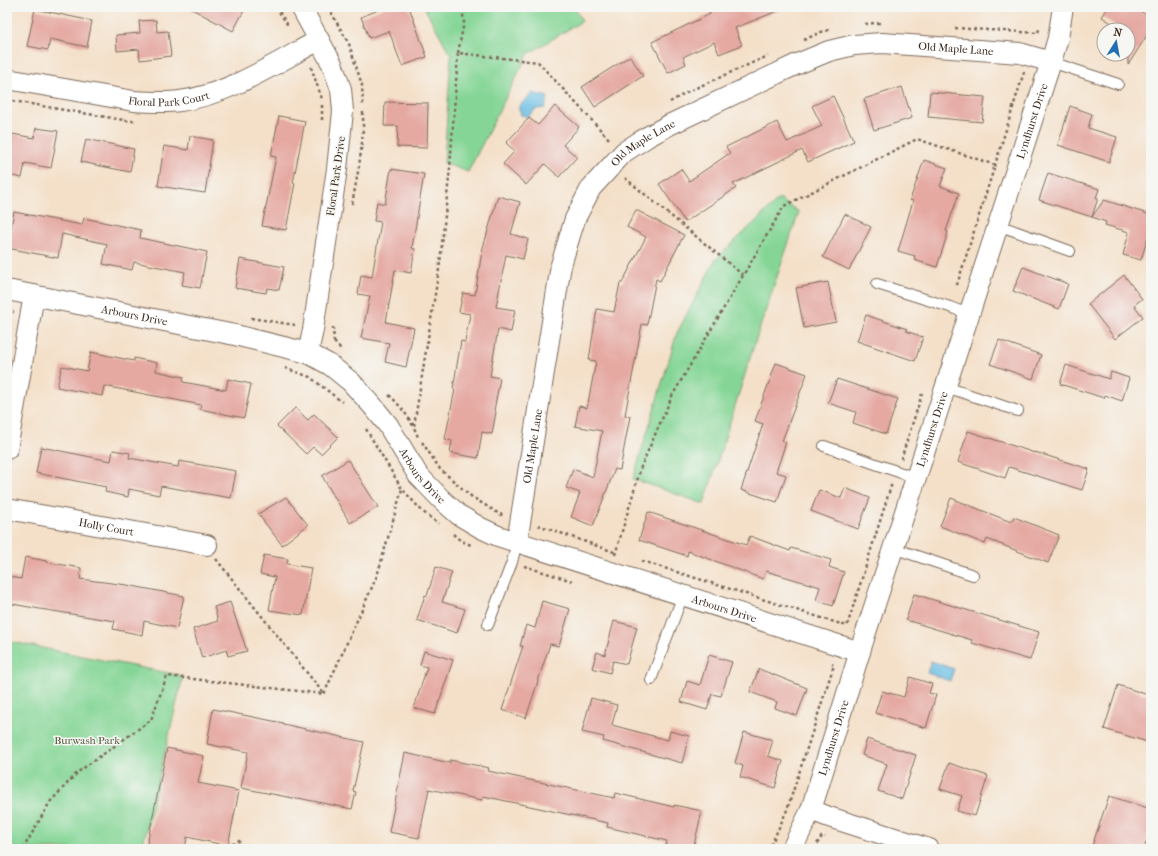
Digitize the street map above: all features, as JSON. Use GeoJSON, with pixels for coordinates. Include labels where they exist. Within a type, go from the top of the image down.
{"type":"FeatureCollection","features":[{"type":"Feature","properties":{"kind":"street","name":"Floral Park Drive"},"geometry":{"type":"LineString","coordinates":[[301,7],[308,17],[332,64],[341,90],[343,110],[334,192],[313,330],[308,353]]}},
{"type":"Feature","properties":{"kind":"street","name":"Lyndhurst Drive"},"geometry":{"type":"LineString","coordinates":[[792,849],[811,810],[860,652],[946,387],[959,311],[998,224],[1051,62],[1058,38],[1063,7]]}},
{"type":"Feature","properties":{"kind":"street","name":"Floral Park Court"},"geometry":{"type":"LineString","coordinates":[[7,78],[134,101],[180,102],[213,94],[236,84],[319,40]]}},
{"type":"Feature","properties":{"kind":"street","name":"Old Maple Lane"},"geometry":{"type":"LineString","coordinates":[[517,542],[561,266],[575,219],[591,188],[624,152],[647,137],[670,125],[795,65],[829,51],[854,45],[882,43],[1012,53],[1051,62]]}},
{"type":"Feature","properties":{"kind":"street","name":"Arbours Drive"},"geometry":{"type":"LineString","coordinates":[[7,290],[34,294],[235,335],[308,353],[330,365],[351,382],[388,425],[418,475],[459,515],[481,528],[498,536],[860,652]]}},
{"type":"Feature","properties":{"kind":"street"},"geometry":{"type":"LineString","coordinates":[[7,449],[34,294]]}},
{"type":"Feature","properties":{"kind":"street","name":"Holly Court"},"geometry":{"type":"LineString","coordinates":[[7,509],[206,545]]}},
{"type":"Feature","properties":{"kind":"street"},"geometry":{"type":"LineString","coordinates":[[811,810],[929,849]]}},
{"type":"Feature","properties":{"kind":"lane"},"geometry":{"type":"LineString","coordinates":[[1051,62],[1118,84]]}},
{"type":"Feature","properties":{"kind":"lane"},"geometry":{"type":"LineString","coordinates":[[998,224],[1070,251]]}},
{"type":"Feature","properties":{"kind":"lane"},"geometry":{"type":"LineString","coordinates":[[877,284],[959,311]]}},
{"type":"Feature","properties":{"kind":"lane"},"geometry":{"type":"LineString","coordinates":[[946,387],[1018,411]]}},
{"type":"Feature","properties":{"kind":"lane"},"geometry":{"type":"LineString","coordinates":[[824,446],[897,470],[916,478]]}},
{"type":"Feature","properties":{"kind":"lane"},"geometry":{"type":"LineString","coordinates":[[488,625],[512,562],[517,542]]}},
{"type":"Feature","properties":{"kind":"lane"},"geometry":{"type":"LineString","coordinates":[[894,548],[973,575]]}},
{"type":"Feature","properties":{"kind":"lane"},"geometry":{"type":"LineString","coordinates":[[651,680],[683,595]]}},
{"type":"Feature","properties":{"kind":"path"},"geometry":{"type":"LineString","coordinates":[[276,7],[290,29]]}},
{"type":"Feature","properties":{"kind":"path"},"geometry":{"type":"LineString","coordinates":[[414,426],[440,263],[450,168],[458,53],[464,22],[462,7]]}},
{"type":"Feature","properties":{"kind":"path"},"geometry":{"type":"LineString","coordinates":[[860,25],[882,23]]}},
{"type":"Feature","properties":{"kind":"path"},"geometry":{"type":"LineString","coordinates":[[951,28],[1038,33],[1040,27]]}},
{"type":"Feature","properties":{"kind":"path"},"geometry":{"type":"LineString","coordinates":[[800,41],[822,32],[837,29]]}},
{"type":"Feature","properties":{"kind":"path"},"geometry":{"type":"LineString","coordinates":[[458,53],[538,62],[612,142],[609,145]]}},
{"type":"Feature","properties":{"kind":"path"},"geometry":{"type":"LineString","coordinates":[[669,103],[689,91],[772,54]]}},
{"type":"Feature","properties":{"kind":"path"},"geometry":{"type":"LineString","coordinates":[[304,70],[311,66],[323,100],[322,122]]}},
{"type":"Feature","properties":{"kind":"path"},"geometry":{"type":"LineString","coordinates":[[959,311],[995,165],[1025,70]]}},
{"type":"Feature","properties":{"kind":"path"},"geometry":{"type":"LineString","coordinates":[[7,100],[129,121],[143,121]]}},
{"type":"Feature","properties":{"kind":"path"},"geometry":{"type":"LineString","coordinates":[[616,553],[641,467],[672,396],[784,206],[917,139],[995,165]]}},
{"type":"Feature","properties":{"kind":"path"},"geometry":{"type":"LineString","coordinates":[[623,176],[743,275]]}},
{"type":"Feature","properties":{"kind":"path"},"geometry":{"type":"LineString","coordinates":[[247,318],[296,325],[297,317]]}},
{"type":"Feature","properties":{"kind":"path"},"geometry":{"type":"LineString","coordinates":[[334,342],[344,352]]}},
{"type":"Feature","properties":{"kind":"path"},"geometry":{"type":"LineString","coordinates":[[283,367],[310,377],[345,405]]}},
{"type":"Feature","properties":{"kind":"path"},"geometry":{"type":"LineString","coordinates":[[638,560],[847,626],[923,390]]}},
{"type":"Feature","properties":{"kind":"path"},"geometry":{"type":"LineString","coordinates":[[387,393],[408,416],[418,437],[440,469],[472,497],[502,515],[503,507]]}},
{"type":"Feature","properties":{"kind":"path"},"geometry":{"type":"LineString","coordinates":[[324,694],[377,576],[402,489],[365,427]]}},
{"type":"Feature","properties":{"kind":"path"},"geometry":{"type":"LineString","coordinates":[[534,524],[623,555]]}},
{"type":"Feature","properties":{"kind":"path"},"geometry":{"type":"LineString","coordinates":[[206,545],[223,570],[324,694]]}},
{"type":"Feature","properties":{"kind":"path"},"geometry":{"type":"LineString","coordinates":[[23,849],[50,802],[78,772],[151,720],[167,676],[324,694]]}},
{"type":"Feature","properties":{"kind":"path"},"geometry":{"type":"LineString","coordinates":[[814,849],[822,836],[829,838]]}},
{"type":"Feature","properties":{"kind":"path"},"geometry":{"type":"LineString","coordinates":[[221,849],[242,840]]}},
{"type":"Feature","properties":{"kind":"green space"},"geometry":{"type":"Polygon","coordinates":[[[424,7],[574,7],[582,21],[528,54],[468,172],[444,163],[451,55],[424,7]]]}},
{"type":"Feature","properties":{"kind":"green space"},"geometry":{"type":"Polygon","coordinates":[[[779,199],[799,212],[757,336],[704,504],[633,479],[677,333],[715,260],[779,199]]]}},
{"type":"Feature","properties":{"kind":"green space","name":"Burwash Park"},"geometry":{"type":"Polygon","coordinates":[[[7,641],[183,676],[142,849],[7,849],[7,641]]]}},
{"type":"Feature","properties":{"kind":"water"},"geometry":{"type":"Polygon","coordinates":[[[533,93],[548,97],[545,108],[536,109],[527,117],[522,116],[520,114],[521,112],[519,110],[519,106],[533,93]]]}},
{"type":"Feature","properties":{"kind":"water"},"geometry":{"type":"Polygon","coordinates":[[[931,661],[954,669],[950,681],[927,673],[931,661]]]}},
{"type":"Feature","properties":{"kind":"building"},"geometry":{"type":"Polygon","coordinates":[[[188,7],[246,7],[233,31],[188,7]]]}},
{"type":"Feature","properties":{"kind":"building"},"geometry":{"type":"Polygon","coordinates":[[[386,7],[409,7],[427,57],[402,66],[389,31],[369,38],[361,17],[386,7]]]}},
{"type":"Feature","properties":{"kind":"building"},"geometry":{"type":"Polygon","coordinates":[[[719,7],[785,8],[735,28],[742,45],[719,54],[714,42],[683,57],[686,64],[668,73],[652,42],[710,14],[709,11],[719,7]]]}},
{"type":"Feature","properties":{"kind":"building"},"geometry":{"type":"Polygon","coordinates":[[[1108,7],[1134,7],[1151,18],[1151,29],[1136,52],[1136,22],[1110,22],[1102,17],[1108,7]]]}},
{"type":"Feature","properties":{"kind":"building"},"geometry":{"type":"Polygon","coordinates":[[[35,9],[92,21],[87,47],[50,39],[48,50],[27,46],[35,9]]]}},
{"type":"Feature","properties":{"kind":"building"},"geometry":{"type":"Polygon","coordinates":[[[156,20],[157,32],[168,31],[171,56],[140,60],[139,49],[117,51],[116,35],[140,33],[139,21],[156,20]]]}},
{"type":"Feature","properties":{"kind":"building"},"geometry":{"type":"Polygon","coordinates":[[[630,56],[643,76],[595,107],[582,87],[630,56]]]}},
{"type":"Feature","properties":{"kind":"building"},"geometry":{"type":"Polygon","coordinates":[[[902,87],[912,118],[874,130],[864,99],[902,87]]]}},
{"type":"Feature","properties":{"kind":"building"},"geometry":{"type":"Polygon","coordinates":[[[930,92],[985,97],[982,122],[928,117],[930,92]]]}},
{"type":"Feature","properties":{"kind":"building"},"geometry":{"type":"Polygon","coordinates":[[[833,96],[854,141],[808,162],[802,150],[733,184],[736,188],[685,222],[659,184],[681,169],[689,181],[730,153],[726,147],[777,122],[787,142],[822,126],[812,106],[833,96]]]}},
{"type":"Feature","properties":{"kind":"building"},"geometry":{"type":"Polygon","coordinates":[[[385,102],[428,103],[427,148],[397,147],[398,126],[384,126],[385,102]]]}},
{"type":"Feature","properties":{"kind":"building"},"geometry":{"type":"Polygon","coordinates":[[[555,106],[579,127],[563,145],[577,157],[559,177],[545,164],[526,185],[503,164],[515,151],[506,143],[529,118],[538,125],[555,106]]]}},
{"type":"Feature","properties":{"kind":"building"},"geometry":{"type":"Polygon","coordinates":[[[1070,106],[1092,114],[1088,128],[1117,137],[1109,162],[1058,145],[1070,106]]]}},
{"type":"Feature","properties":{"kind":"building"},"geometry":{"type":"Polygon","coordinates":[[[279,116],[305,121],[286,230],[262,226],[276,157],[271,156],[279,116]]]}},
{"type":"Feature","properties":{"kind":"building"},"geometry":{"type":"Polygon","coordinates":[[[36,128],[58,131],[51,168],[25,163],[22,178],[7,175],[7,133],[34,138],[36,128]]]}},
{"type":"Feature","properties":{"kind":"building"},"geometry":{"type":"Polygon","coordinates":[[[190,136],[213,140],[205,193],[158,186],[164,146],[188,150],[190,136]]]}},
{"type":"Feature","properties":{"kind":"building"},"geometry":{"type":"Polygon","coordinates":[[[86,139],[134,149],[130,172],[81,162],[86,139]]]}},
{"type":"Feature","properties":{"kind":"building"},"geometry":{"type":"Polygon","coordinates":[[[924,160],[947,168],[940,186],[959,193],[946,231],[948,232],[937,267],[914,260],[915,256],[898,251],[913,201],[910,200],[924,160]]]}},
{"type":"Feature","properties":{"kind":"building"},"geometry":{"type":"Polygon","coordinates":[[[391,169],[424,174],[412,248],[415,249],[411,273],[395,270],[386,322],[414,328],[406,367],[385,362],[389,343],[361,338],[370,296],[358,294],[361,275],[372,277],[381,222],[374,221],[377,202],[385,204],[391,169]]]}},
{"type":"Feature","properties":{"kind":"building"},"geometry":{"type":"Polygon","coordinates":[[[1048,173],[1099,189],[1096,198],[1098,198],[1092,217],[1039,200],[1048,173]]]}},
{"type":"Feature","properties":{"kind":"building"},"geometry":{"type":"Polygon","coordinates":[[[498,196],[520,202],[511,234],[528,239],[523,259],[506,255],[496,307],[515,310],[511,332],[498,329],[490,376],[500,378],[494,411],[496,412],[492,434],[482,432],[478,458],[450,453],[452,441],[445,439],[455,389],[453,389],[461,341],[465,342],[470,314],[459,312],[463,293],[475,295],[482,251],[498,196]]]}},
{"type":"Feature","properties":{"kind":"building"},"geometry":{"type":"Polygon","coordinates":[[[1104,200],[1151,215],[1151,227],[1141,260],[1123,255],[1129,232],[1105,225],[1106,222],[1092,217],[1104,200]]]}},
{"type":"Feature","properties":{"kind":"building"},"geometry":{"type":"Polygon","coordinates":[[[636,210],[684,235],[660,281],[656,279],[647,325],[642,324],[625,415],[630,416],[620,470],[615,469],[593,526],[571,517],[580,493],[566,488],[573,469],[593,477],[602,431],[575,426],[579,406],[587,408],[596,361],[589,360],[597,309],[614,312],[620,283],[622,283],[646,237],[627,227],[636,210]]]}},
{"type":"Feature","properties":{"kind":"building"},"geometry":{"type":"Polygon","coordinates":[[[14,212],[82,225],[84,218],[141,230],[140,238],[207,252],[200,288],[182,285],[185,272],[134,262],[132,270],[103,264],[107,244],[62,234],[58,258],[7,248],[14,212]]]}},
{"type":"Feature","properties":{"kind":"building"},"geometry":{"type":"Polygon","coordinates":[[[845,214],[871,227],[849,270],[823,257],[845,214]]]}},
{"type":"Feature","properties":{"kind":"building"},"geometry":{"type":"Polygon","coordinates":[[[240,259],[284,267],[279,290],[267,288],[266,293],[235,288],[240,259]]]}},
{"type":"Feature","properties":{"kind":"building"},"geometry":{"type":"Polygon","coordinates":[[[1023,267],[1068,284],[1059,309],[1013,291],[1023,267]]]}},
{"type":"Feature","properties":{"kind":"building"},"geometry":{"type":"Polygon","coordinates":[[[1124,275],[1142,299],[1134,305],[1143,317],[1115,339],[1088,304],[1124,275]]]}},
{"type":"Feature","properties":{"kind":"building"},"geometry":{"type":"Polygon","coordinates":[[[828,282],[836,322],[804,328],[796,288],[828,282]]]}},
{"type":"Feature","properties":{"kind":"building"},"geometry":{"type":"Polygon","coordinates":[[[866,315],[907,329],[906,331],[923,337],[915,361],[857,341],[866,315]]]}},
{"type":"Feature","properties":{"kind":"building"},"geometry":{"type":"Polygon","coordinates":[[[999,340],[1041,355],[1033,379],[990,364],[999,340]]]}},
{"type":"Feature","properties":{"kind":"building"},"geometry":{"type":"Polygon","coordinates":[[[91,352],[134,361],[134,358],[157,363],[156,371],[184,377],[183,382],[226,390],[228,379],[251,384],[244,418],[200,409],[201,405],[104,386],[102,396],[57,387],[62,366],[87,371],[91,352]]]}},
{"type":"Feature","properties":{"kind":"building"},"geometry":{"type":"Polygon","coordinates":[[[776,363],[807,374],[782,441],[786,442],[776,472],[786,475],[777,502],[741,490],[763,424],[755,421],[776,363]]]}},
{"type":"Feature","properties":{"kind":"building"},"geometry":{"type":"Polygon","coordinates":[[[1066,365],[1109,379],[1111,372],[1129,378],[1122,401],[1105,395],[1104,398],[1060,384],[1066,365]]]}},
{"type":"Feature","properties":{"kind":"building"},"geometry":{"type":"Polygon","coordinates":[[[837,379],[898,399],[886,434],[853,423],[856,412],[828,403],[837,379]]]}},
{"type":"Feature","properties":{"kind":"building"},"geometry":{"type":"Polygon","coordinates":[[[295,408],[308,420],[314,414],[338,437],[321,454],[313,447],[306,454],[277,426],[295,408]]]}},
{"type":"Feature","properties":{"kind":"building"},"geometry":{"type":"Polygon","coordinates":[[[968,431],[1089,469],[1082,490],[1009,467],[1005,478],[958,462],[968,431]]]}},
{"type":"Feature","properties":{"kind":"building"},"geometry":{"type":"Polygon","coordinates":[[[41,447],[111,461],[113,450],[130,453],[129,458],[178,467],[179,461],[236,471],[231,498],[161,486],[159,495],[129,489],[128,497],[105,492],[106,487],[36,473],[41,447]]]}},
{"type":"Feature","properties":{"kind":"building"},"geometry":{"type":"Polygon","coordinates":[[[348,460],[378,507],[350,523],[322,476],[348,460]]]}},
{"type":"Feature","properties":{"kind":"building"},"geometry":{"type":"Polygon","coordinates":[[[845,488],[870,498],[858,529],[811,511],[819,490],[841,498],[845,488]]]}},
{"type":"Feature","properties":{"kind":"building"},"geometry":{"type":"Polygon","coordinates":[[[286,497],[308,525],[282,545],[258,514],[286,497]]]}},
{"type":"Feature","properties":{"kind":"building"},"geometry":{"type":"Polygon","coordinates":[[[951,498],[1011,522],[1014,517],[1059,535],[1048,563],[987,539],[985,544],[940,526],[951,498]]]}},
{"type":"Feature","properties":{"kind":"building"},"geometry":{"type":"Polygon","coordinates":[[[648,512],[746,545],[750,536],[790,551],[791,548],[831,560],[829,567],[844,572],[833,606],[816,600],[820,587],[766,571],[763,579],[688,551],[687,556],[639,540],[648,512]]]}},
{"type":"Feature","properties":{"kind":"building"},"geometry":{"type":"Polygon","coordinates":[[[264,555],[288,559],[287,564],[311,568],[303,615],[269,610],[275,577],[260,574],[264,555]]]}},
{"type":"Feature","properties":{"kind":"building"},"geometry":{"type":"Polygon","coordinates":[[[25,557],[81,568],[80,579],[127,585],[184,596],[177,628],[144,621],[142,635],[113,629],[115,621],[7,603],[7,576],[21,579],[25,557]]]}},
{"type":"Feature","properties":{"kind":"building"},"geometry":{"type":"Polygon","coordinates":[[[436,567],[452,572],[442,602],[465,609],[457,633],[417,620],[425,595],[427,596],[436,567]]]}},
{"type":"Feature","properties":{"kind":"building"},"geometry":{"type":"Polygon","coordinates":[[[914,594],[1039,632],[1030,660],[972,643],[972,640],[906,620],[914,594]]]}},
{"type":"Feature","properties":{"kind":"building"},"geometry":{"type":"Polygon","coordinates":[[[542,601],[570,609],[559,646],[550,644],[526,718],[502,710],[523,646],[520,646],[526,625],[535,628],[542,601]]]}},
{"type":"Feature","properties":{"kind":"building"},"geometry":{"type":"Polygon","coordinates":[[[230,602],[247,651],[228,656],[226,650],[202,658],[193,629],[218,621],[214,607],[230,602]]]}},
{"type":"Feature","properties":{"kind":"building"},"geometry":{"type":"Polygon","coordinates":[[[614,621],[637,627],[627,664],[613,661],[610,673],[592,668],[597,652],[605,655],[614,621]]]}},
{"type":"Feature","properties":{"kind":"building"},"geometry":{"type":"Polygon","coordinates":[[[424,651],[453,660],[435,714],[414,708],[427,667],[420,665],[424,651]]]}},
{"type":"Feature","properties":{"kind":"building"},"geometry":{"type":"Polygon","coordinates":[[[709,655],[732,662],[721,696],[712,694],[707,710],[681,702],[687,681],[700,685],[709,655]]]}},
{"type":"Feature","properties":{"kind":"building"},"geometry":{"type":"Polygon","coordinates":[[[759,669],[807,688],[797,716],[775,708],[777,702],[750,692],[759,669]]]}},
{"type":"Feature","properties":{"kind":"building"},"geometry":{"type":"Polygon","coordinates":[[[910,677],[932,684],[929,693],[936,695],[926,728],[875,713],[882,691],[904,697],[910,677]]]}},
{"type":"Feature","properties":{"kind":"building"},"geometry":{"type":"Polygon","coordinates":[[[1118,685],[1151,696],[1151,743],[1104,729],[1118,685]]]}},
{"type":"Feature","properties":{"kind":"building"},"geometry":{"type":"Polygon","coordinates":[[[591,698],[617,705],[612,725],[668,740],[670,731],[689,736],[682,763],[603,741],[604,737],[582,732],[591,698]]]}},
{"type":"Feature","properties":{"kind":"building"},"geometry":{"type":"Polygon","coordinates":[[[213,709],[283,723],[364,742],[353,791],[356,792],[352,809],[241,788],[248,752],[207,744],[213,709]]]}},
{"type":"Feature","properties":{"kind":"building"},"geometry":{"type":"Polygon","coordinates":[[[744,732],[773,740],[768,756],[783,761],[775,788],[740,777],[743,766],[735,763],[744,732]]]}},
{"type":"Feature","properties":{"kind":"building"},"geometry":{"type":"Polygon","coordinates":[[[867,739],[916,755],[902,799],[878,791],[887,764],[862,755],[867,739]]]}},
{"type":"Feature","properties":{"kind":"building"},"geometry":{"type":"Polygon","coordinates":[[[167,748],[204,756],[198,783],[239,791],[228,846],[187,837],[185,849],[146,849],[167,748]]]}},
{"type":"Feature","properties":{"kind":"building"},"geometry":{"type":"Polygon","coordinates":[[[405,753],[450,763],[450,760],[489,768],[488,771],[614,798],[615,793],[674,807],[674,805],[702,811],[693,849],[665,849],[667,841],[607,827],[608,823],[483,796],[482,800],[429,789],[419,838],[389,832],[405,753]]]}},
{"type":"Feature","properties":{"kind":"building"},"geometry":{"type":"Polygon","coordinates":[[[949,763],[988,776],[975,816],[957,811],[962,796],[940,789],[949,763]]]}},
{"type":"Feature","properties":{"kind":"building"},"geometry":{"type":"Polygon","coordinates":[[[1109,796],[1151,809],[1151,827],[1144,849],[1091,849],[1109,796]]]}}]}
